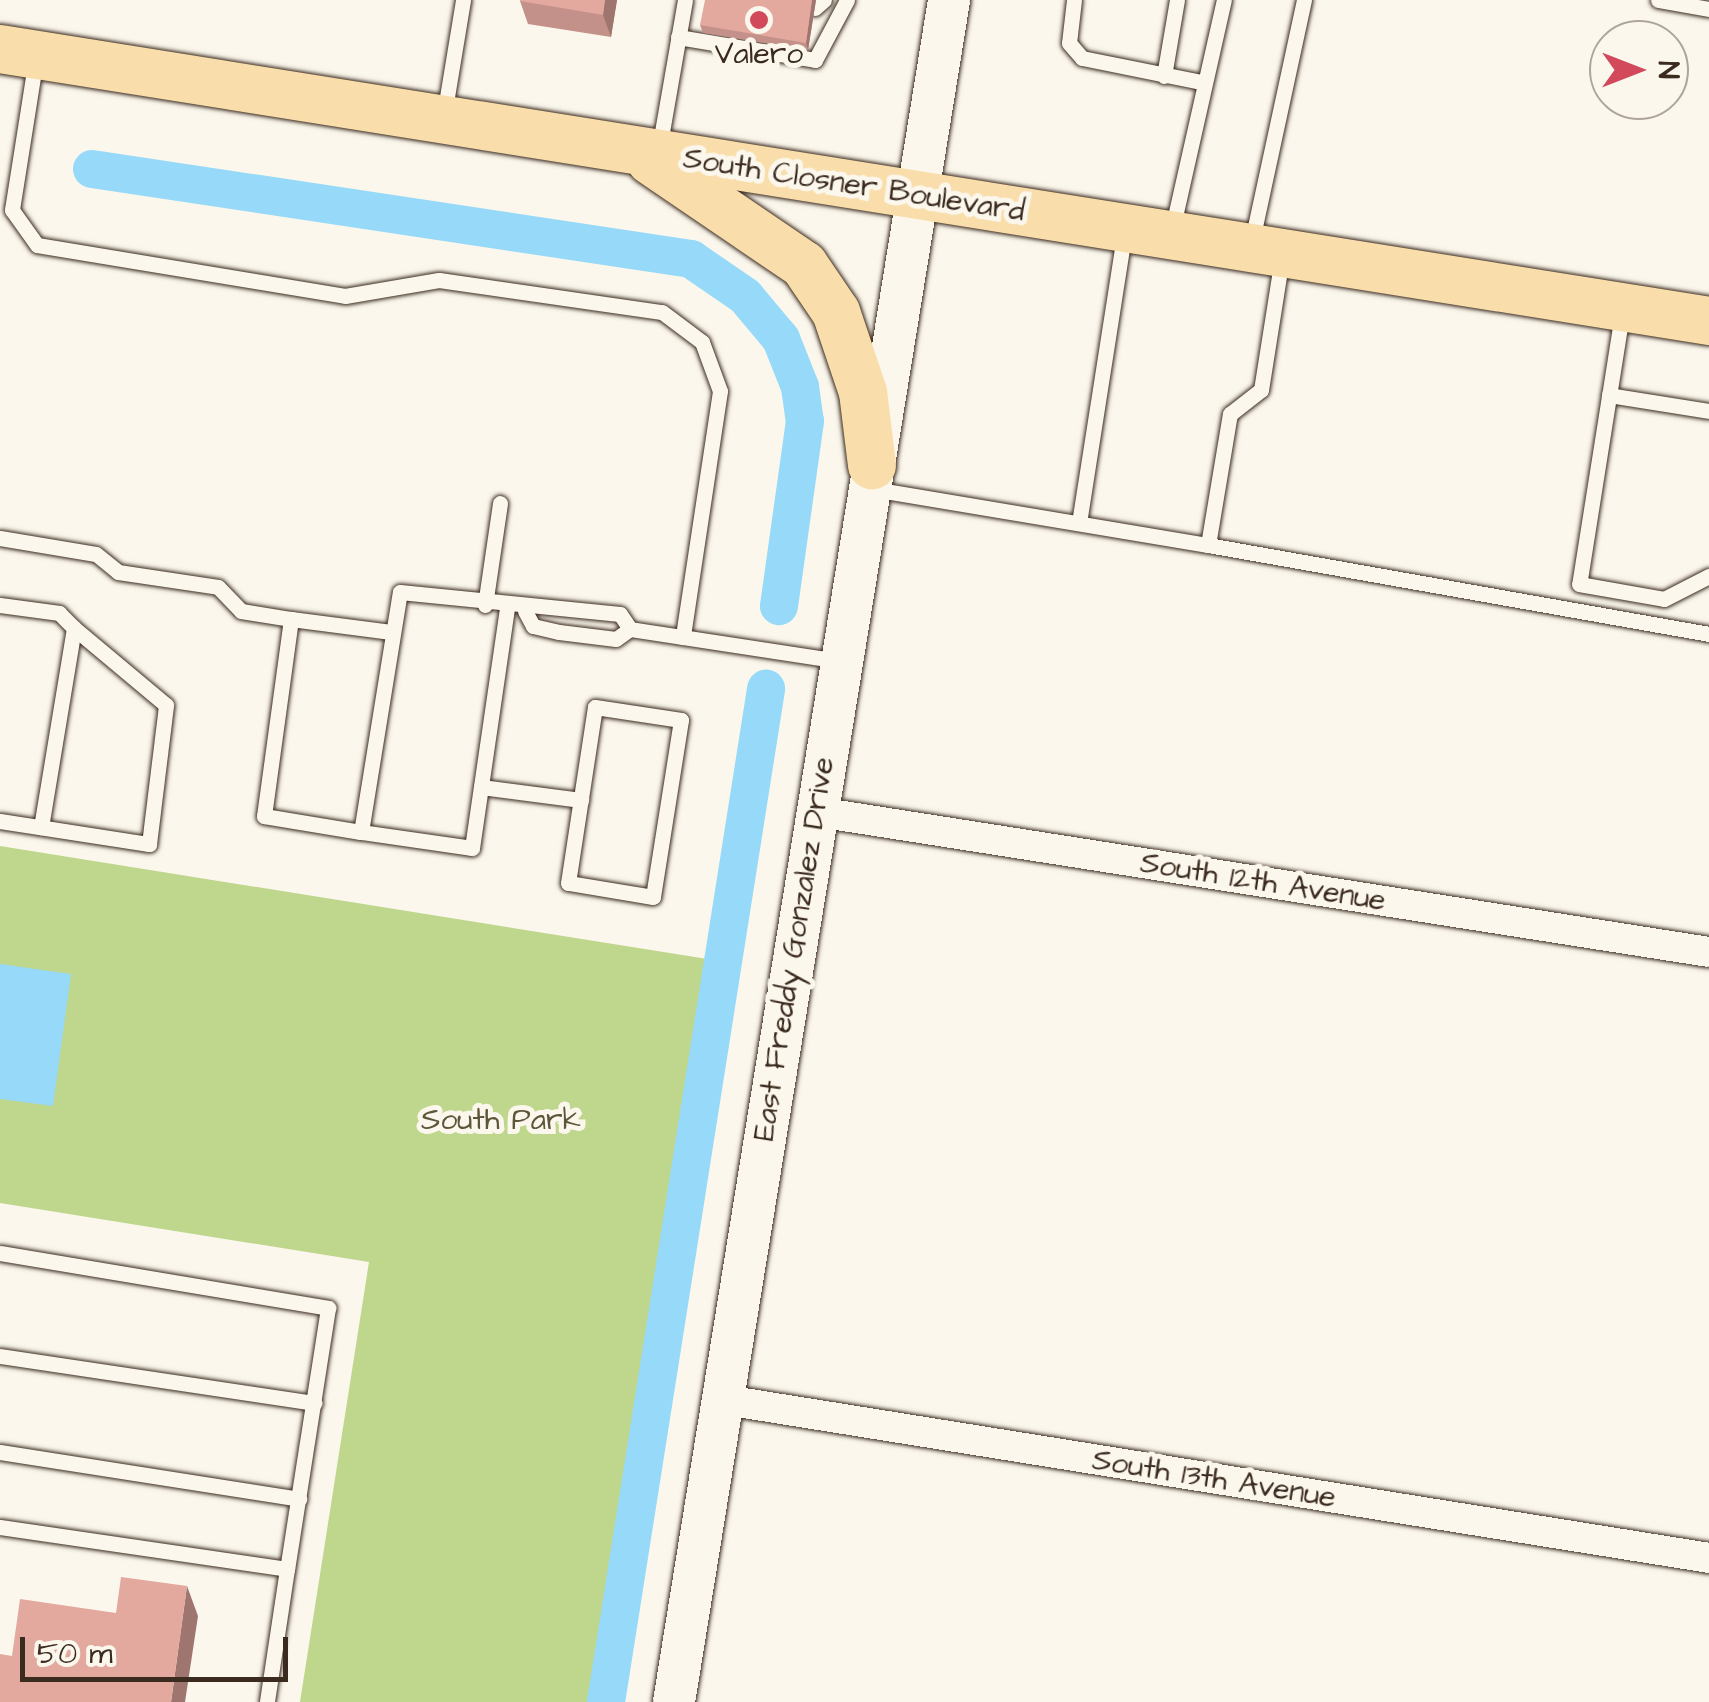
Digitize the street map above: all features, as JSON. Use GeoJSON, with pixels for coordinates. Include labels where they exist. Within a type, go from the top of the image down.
{"type":"FeatureCollection","features":[{"type":"Feature","properties":{"kind":"main road","name":"East Freddy Gonzalez Drive"},"geometry":{"type":"LineString","coordinates":[[674,1702],[719,1399],[818,812],[838,661],[950,0]]}},
{"type":"Feature","properties":{"kind":"main road","name":"South Closner Boulevard"},"geometry":{"type":"LineString","coordinates":[[18,52],[1709,319]]}},
{"type":"Feature","properties":{"kind":"main road"},"geometry":{"type":"LineString","coordinates":[[646,152],[804,265],[836,312],[863,392],[870,476]]}},
{"type":"Feature","properties":{"kind":"street","name":"South 12th Avenue"},"geometry":{"type":"LineString","coordinates":[[818,812],[1709,952]]}},
{"type":"Feature","properties":{"kind":"street","name":"South 13th Avenue"},"geometry":{"type":"LineString","coordinates":[[719,1399],[1709,1558]]}},
{"type":"Feature","properties":{"kind":"lane"},"geometry":{"type":"LineString","coordinates":[[443,120],[462,0]]}},
{"type":"Feature","properties":{"kind":"lane"},"geometry":{"type":"LineString","coordinates":[[646,152],[685,0]]}},
{"type":"Feature","properties":{"kind":"lane"},"geometry":{"type":"LineString","coordinates":[[678,37],[816,60],[847,0]]}},
{"type":"Feature","properties":{"kind":"lane"},"geometry":{"type":"LineString","coordinates":[[1074,0],[1070,43],[1082,58],[1200,82]]}},
{"type":"Feature","properties":{"kind":"lane"},"geometry":{"type":"LineString","coordinates":[[1164,76],[1177,0]]}},
{"type":"Feature","properties":{"kind":"lane"},"geometry":{"type":"LineString","coordinates":[[1079,523],[1148,232],[1224,0]]}},
{"type":"Feature","properties":{"kind":"lane"},"geometry":{"type":"LineString","coordinates":[[1208,545],[1230,414],[1262,390],[1266,251],[1304,0]]}},
{"type":"Feature","properties":{"kind":"lane"},"geometry":{"type":"LineString","coordinates":[[1658,0],[1709,9]]}},
{"type":"Feature","properties":{"kind":"lane"},"geometry":{"type":"LineString","coordinates":[[18,52],[12,210],[37,245],[345,296],[438,280],[662,312],[702,342],[720,391],[682,638]]}},
{"type":"Feature","properties":{"kind":"lane"},"geometry":{"type":"LineString","coordinates":[[1624,308],[1578,584],[1664,599],[1709,576]]}},
{"type":"Feature","properties":{"kind":"lane"},"geometry":{"type":"LineString","coordinates":[[1609,395],[1709,411]]}},
{"type":"Feature","properties":{"kind":"lane"},"geometry":{"type":"LineString","coordinates":[[870,476],[1079,523],[1709,634]]}},
{"type":"Feature","properties":{"kind":"lane"},"geometry":{"type":"LineString","coordinates":[[485,605],[500,503]]}},
{"type":"Feature","properties":{"kind":"lane"},"geometry":{"type":"LineString","coordinates":[[0,538],[96,554],[118,572],[218,587],[241,611],[391,632]]}},
{"type":"Feature","properties":{"kind":"lane"},"geometry":{"type":"LineString","coordinates":[[361,832],[400,592],[525,611]]}},
{"type":"Feature","properties":{"kind":"lane"},"geometry":{"type":"LineString","coordinates":[[525,611],[535,601],[620,614],[630,630]]}},
{"type":"Feature","properties":{"kind":"lane"},"geometry":{"type":"LineString","coordinates":[[0,605],[59,614],[166,705],[148,844],[0,821]]}},
{"type":"Feature","properties":{"kind":"lane"},"geometry":{"type":"LineString","coordinates":[[291,619],[264,816],[472,848],[507,609]]}},
{"type":"Feature","properties":{"kind":"lane"},"geometry":{"type":"LineString","coordinates":[[525,611],[532,626],[559,632],[616,639],[630,630],[838,661]]}},
{"type":"Feature","properties":{"kind":"lane"},"geometry":{"type":"LineString","coordinates":[[41,827],[74,628]]}},
{"type":"Feature","properties":{"kind":"lane"},"geometry":{"type":"LineString","coordinates":[[595,707],[682,720],[653,897],[568,884],[581,800],[595,707]]}},
{"type":"Feature","properties":{"kind":"lane"},"geometry":{"type":"LineString","coordinates":[[480,786],[581,800]]}},
{"type":"Feature","properties":{"kind":"lane"},"geometry":{"type":"LineString","coordinates":[[0,1253],[323,1305],[329,1316],[267,1702]]}},
{"type":"Feature","properties":{"kind":"lane"},"geometry":{"type":"LineString","coordinates":[[0,1356],[314,1403]]}},
{"type":"Feature","properties":{"kind":"lane"},"geometry":{"type":"LineString","coordinates":[[0,1452],[299,1499]]}},
{"type":"Feature","properties":{"kind":"lane"},"geometry":{"type":"LineString","coordinates":[[0,1526],[288,1569]]}},
{"type":"Feature","properties":{"kind":"green space","name":"South Park"},"geometry":{"type":"Polygon","coordinates":[[[0,846],[720,961],[604,1702],[300,1702],[369,1262],[0,1203],[0,846]]]}},
{"type":"Feature","properties":{"kind":"water"},"geometry":{"type":"Polygon","coordinates":[[[0,964],[71,974],[53,1106],[0,1099],[0,964]]]}},
{"type":"Feature","properties":{"kind":"building"},"geometry":{"type":"Polygon","coordinates":[[[520,0],[605,0],[603,15],[520,0]]]}},
{"type":"Feature","properties":{"kind":"building","name":"Valero"},"geometry":{"type":"Polygon","coordinates":[[[705,0],[812,0],[806,43],[700,25],[705,0]]]}},
{"type":"Feature","properties":{"kind":"building"},"geometry":{"type":"Polygon","coordinates":[[[121,1577],[187,1586],[171,1702],[0,1702],[0,1654],[12,1656],[20,1599],[116,1613],[121,1577]]]}},
{"type":"Feature","properties":{"kind":"waterway"},"geometry":{"type":"LineString","coordinates":[[92,169],[691,259],[745,296],[781,339],[800,387],[805,421],[779,606]]}},
{"type":"Feature","properties":{"kind":"waterway"},"geometry":{"type":"LineString","coordinates":[[606,1702],[766,689]]}},
{"type":"Feature","properties":{"kind":"place","name":"Valero"},"geometry":{"type":"Point","coordinates":[759,20]}}]}
